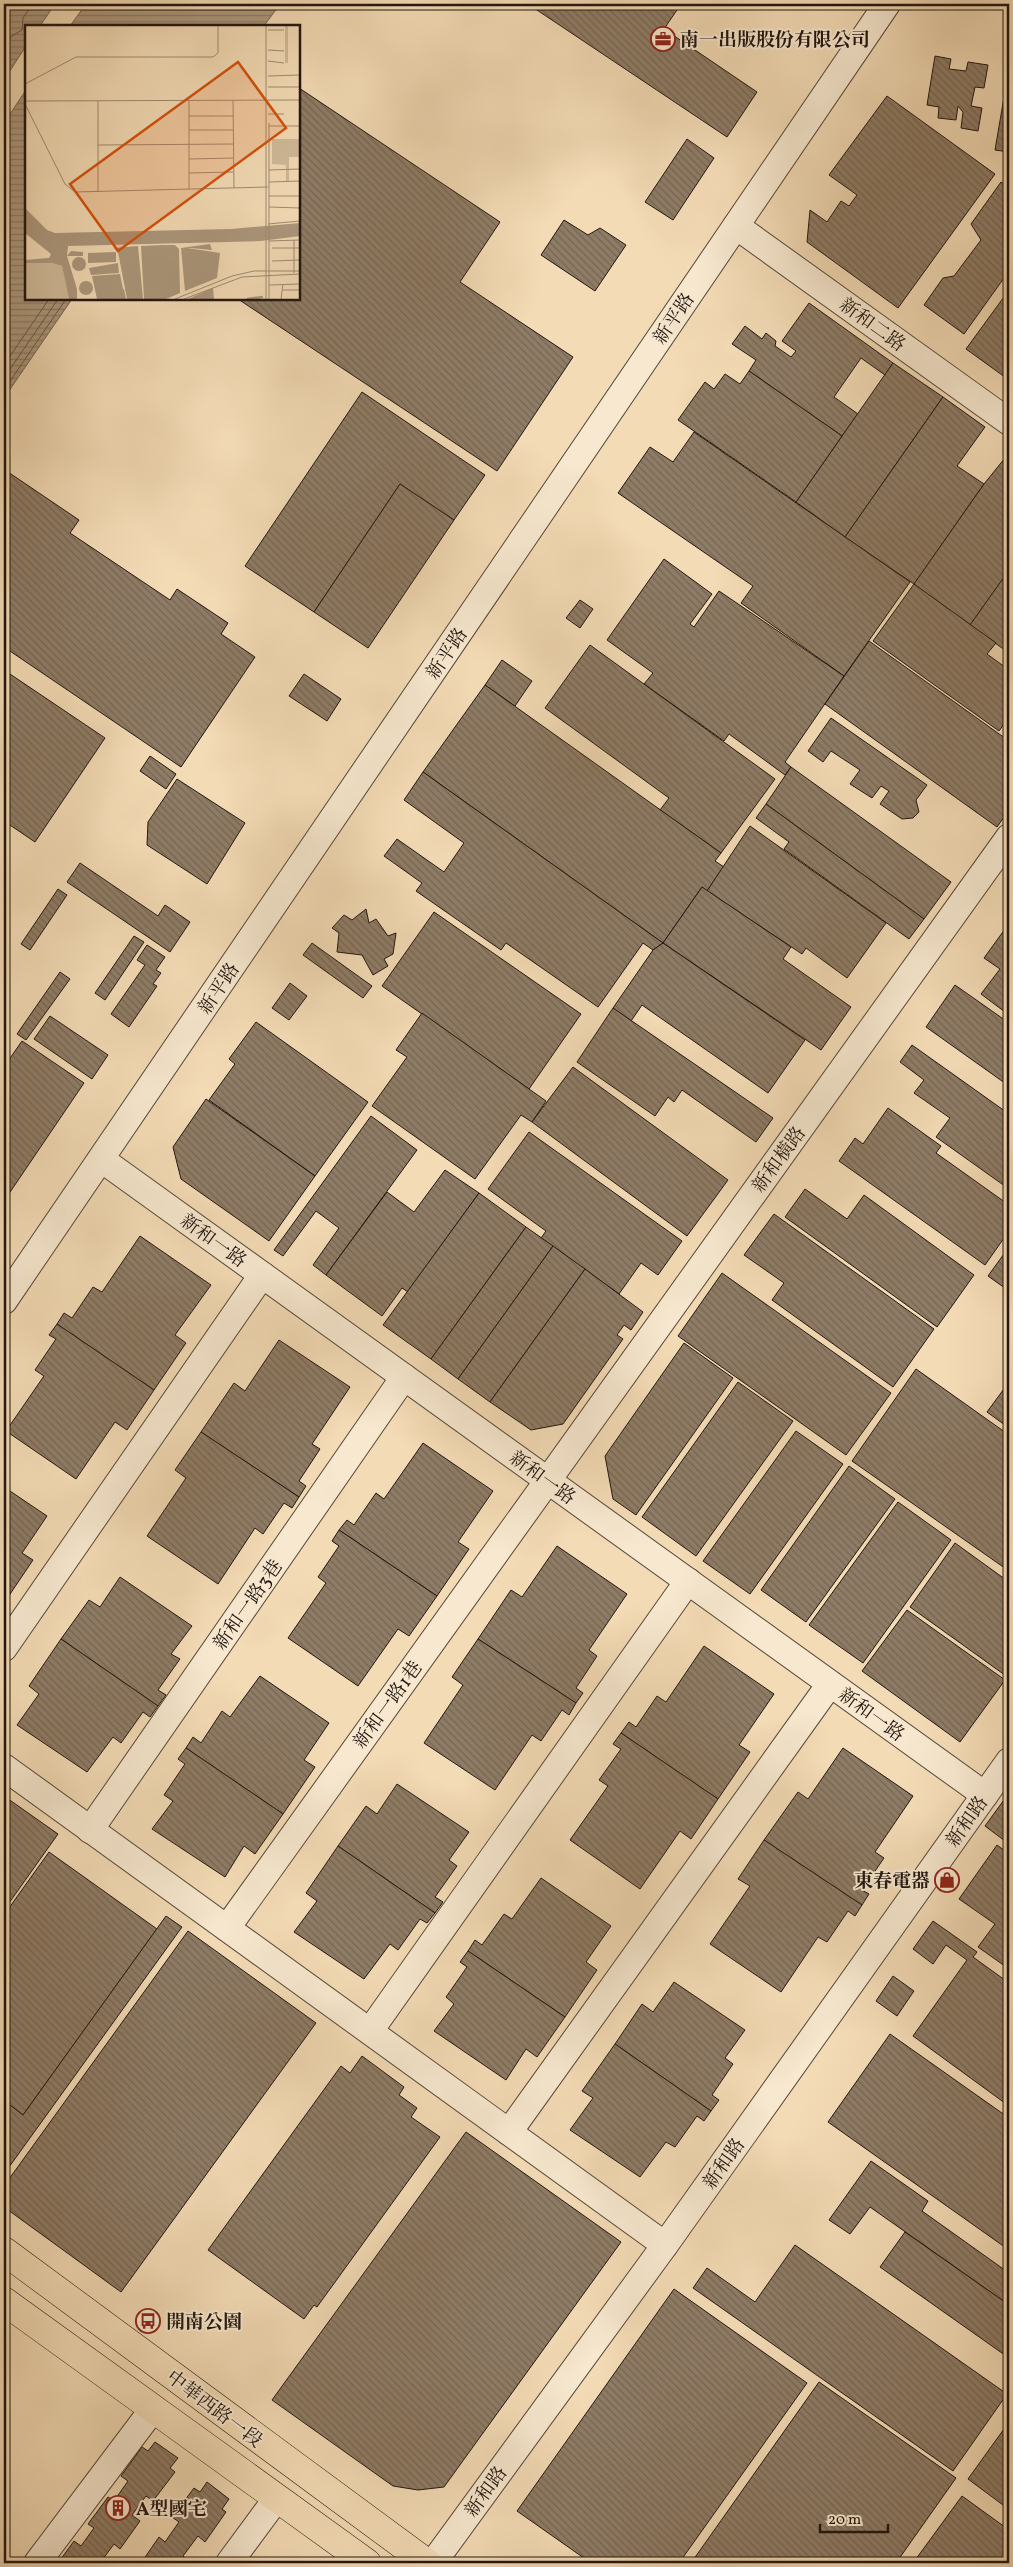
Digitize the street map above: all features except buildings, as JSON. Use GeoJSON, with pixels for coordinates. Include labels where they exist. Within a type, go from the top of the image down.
{"type":"FeatureCollection","features":[{"type":"Feature","properties":{"kind":"main road","name":"中華西路一段"},"geometry":{"type":"LineString","coordinates":[[4,2251],[427,2563]]}},
{"type":"Feature","properties":{"kind":"main road","name":"中華西路一段"},"geometry":{"type":"LineString","coordinates":[[4,2301],[367,2563]]}},
{"type":"Feature","properties":{"kind":"street","name":"新平路"},"geometry":{"type":"LineString","coordinates":[[4,1301],[887,4]]}},
{"type":"Feature","properties":{"kind":"street","name":"新和二路"},"geometry":{"type":"LineString","coordinates":[[736,226],[1009,422]]}},
{"type":"Feature","properties":{"kind":"street","name":"新和橫路"},"geometry":{"type":"LineString","coordinates":[[547,1480],[1009,837]]}},
{"type":"Feature","properties":{"kind":"street","name":"新和一路"},"geometry":{"type":"LineString","coordinates":[[101,1159],[985,1795]]}},
{"type":"Feature","properties":{"kind":"street"},"geometry":{"type":"LineString","coordinates":[[4,1648],[262,1275]]}},
{"type":"Feature","properties":{"kind":"street","name":"新和一路3巷"},"geometry":{"type":"LineString","coordinates":[[90,1830],[404,1377]]}},
{"type":"Feature","properties":{"kind":"street","name":"新和一路1巷"},"geometry":{"type":"LineString","coordinates":[[227,1928],[547,1480]]}},
{"type":"Feature","properties":{"kind":"street"},"geometry":{"type":"LineString","coordinates":[[370,2031],[688,1581]]}},
{"type":"Feature","properties":{"kind":"street"},"geometry":{"type":"LineString","coordinates":[[509,2132],[830,1684]]}},
{"type":"Feature","properties":{"kind":"street","name":"新和路"},"geometry":{"type":"LineString","coordinates":[[433,2563],[665,2245],[1009,1761]]}},
{"type":"Feature","properties":{"kind":"street"},"geometry":{"type":"LineString","coordinates":[[4,1767],[665,2245]]}},
{"type":"Feature","properties":{"kind":"street"},"geometry":{"type":"LineString","coordinates":[[37,2563],[153,2409]]}},
{"type":"Feature","properties":{"kind":"street"},"geometry":{"type":"LineString","coordinates":[[229,2563],[277,2498]]}},
{"type":"Feature","properties":{"kind":"water"},"geometry":{"type":"Polygon","coordinates":[[[4,4],[55,4],[41,25],[25,25],[25,48],[4,80],[4,4]]]}},
{"type":"Feature","properties":{"kind":"water"},"geometry":{"type":"Polygon","coordinates":[[[86,4],[280,4],[265,25],[71,25],[86,4]]]}},
{"type":"Feature","properties":{"kind":"water"},"geometry":{"type":"Polygon","coordinates":[[[25,92],[25,300],[71,300],[4,398],[4,123],[25,92]]]}},
{"type":"Feature","properties":{"kind":"place","name":"南一出版股份有限公司"},"geometry":{"type":"Point","coordinates":[663,39]}},
{"type":"Feature","properties":{"kind":"place","name":"東春電器"},"geometry":{"type":"Point","coordinates":[947,1880]}},
{"type":"Feature","properties":{"kind":"place","name":"開南公園"},"geometry":{"type":"Point","coordinates":[148,2321]}},
{"type":"Feature","properties":{"kind":"place","name":"A型國宅"},"geometry":{"type":"Point","coordinates":[118,2508]}}]}
